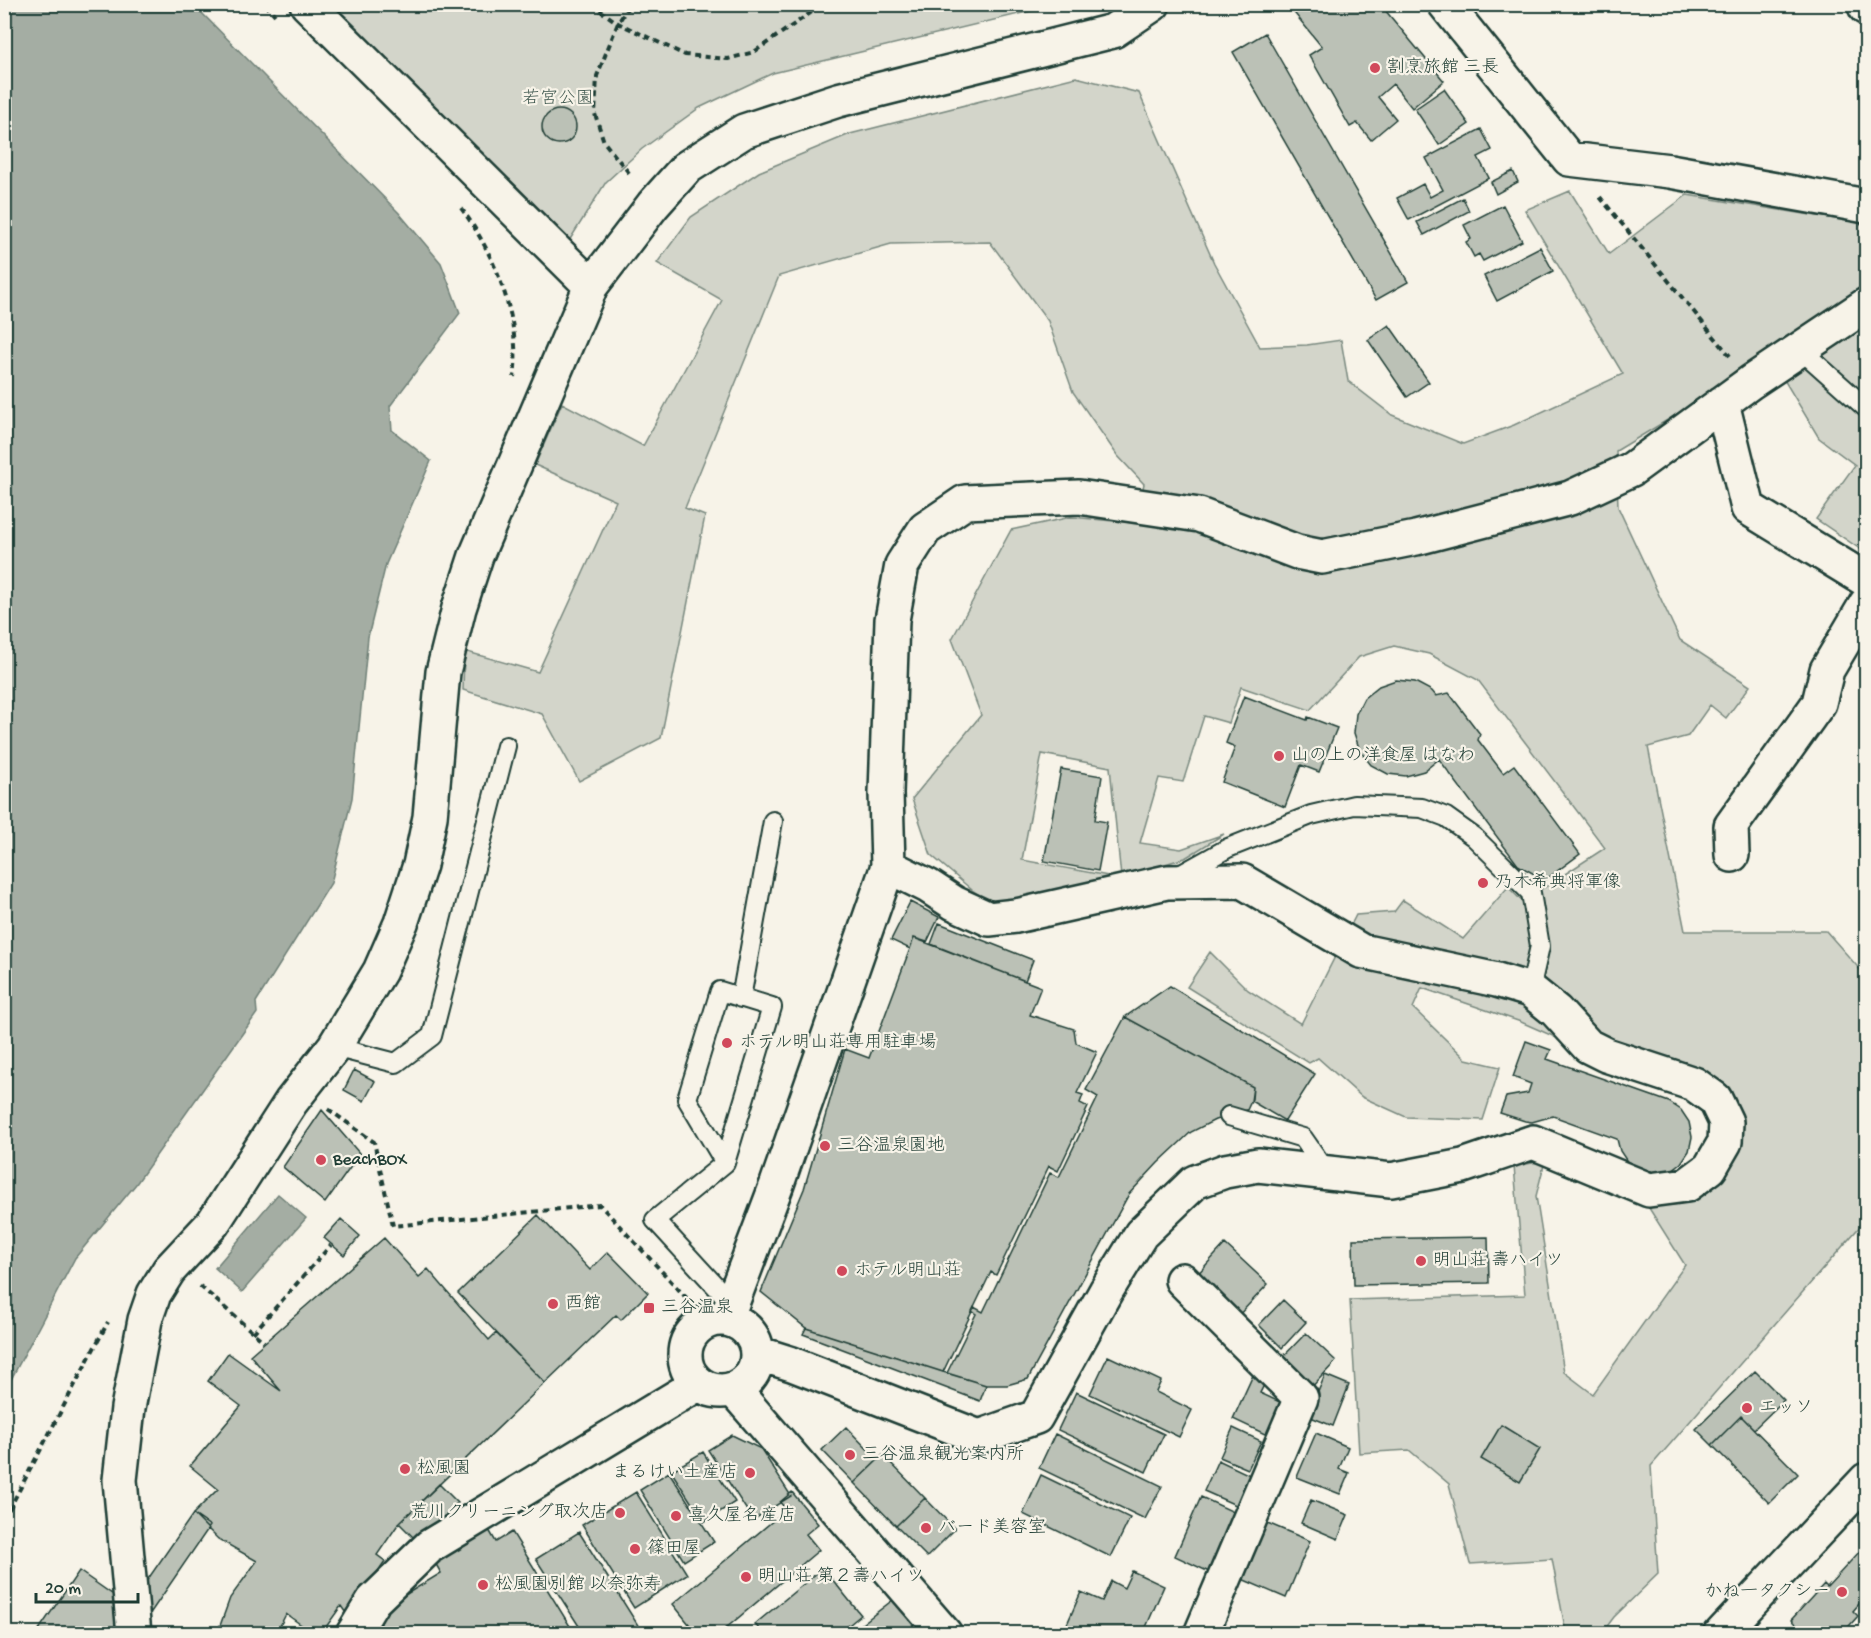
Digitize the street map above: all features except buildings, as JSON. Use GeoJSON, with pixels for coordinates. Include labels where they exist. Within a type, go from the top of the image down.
{"type":"FeatureCollection","features":[{"type":"Feature","properties":{"kind":"street"},"geometry":{"type":"LineString","coordinates":[[134,1634],[120,1480],[128,1408],[145,1320],[154,1294],[175,1263],[213,1223],[300,1089],[334,1047],[380,972],[420,866],[430,817],[443,672],[459,608],[476,556],[591,286],[686,168],[744,131],[838,100],[1113,31],[1153,4]]}},
{"type":"Feature","properties":{"kind":"street"},"geometry":{"type":"LineString","coordinates":[[1445,4],[1569,159],[1670,171],[1866,206]]}},
{"type":"Feature","properties":{"kind":"street"},"geometry":{"type":"LineString","coordinates":[[1864,4],[1866,8]]}},
{"type":"Feature","properties":{"kind":"street"},"geometry":{"type":"LineString","coordinates":[[294,13],[591,286]]}},
{"type":"Feature","properties":{"kind":"street"},"geometry":{"type":"LineString","coordinates":[[722,1314],[748,1331],[755,1341],[756,1365],[752,1376],[743,1384],[734,1389],[715,1392],[698,1384],[689,1374],[684,1362],[684,1349],[689,1337],[697,1327],[722,1314],[777,1184],[888,866],[886,793],[892,620],[902,565],[925,529],[965,502],[1079,497],[1199,515],[1297,552],[1322,557],[1416,538],[1570,498],[1632,469],[1751,382],[1866,305]]}},
{"type":"Feature","properties":{"kind":"street"},"geometry":{"type":"LineString","coordinates":[[1722,403],[1748,508],[1866,580]]}},
{"type":"Feature","properties":{"kind":"street"},"geometry":{"type":"LineString","coordinates":[[1732,855],[1731,826],[1819,702],[1827,670],[1866,604]]}},
{"type":"Feature","properties":{"kind":"street"},"geometry":{"type":"LineString","coordinates":[[757,1353],[792,1364],[979,1437],[1036,1417],[1106,1291],[1141,1234],[1195,1182],[1225,1171],[1258,1165],[1391,1180],[1463,1166],[1533,1142],[1649,1190],[1687,1185],[1710,1168],[1725,1143],[1726,1122],[1715,1099],[1694,1084],[1606,1055],[1588,1046],[1556,1011],[1530,990],[1497,980],[1361,951],[1242,881],[1167,882],[1016,916],[989,919],[954,903],[928,886],[888,866]]}},
{"type":"Feature","properties":{"kind":"street"},"geometry":{"type":"LineString","coordinates":[[1182,1280],[1301,1398],[1201,1634]]}},
{"type":"Feature","properties":{"kind":"street"},"geometry":{"type":"LineString","coordinates":[[353,1634],[373,1601],[430,1546],[698,1384]]}},
{"type":"Feature","properties":{"kind":"street"},"geometry":{"type":"LineString","coordinates":[[734,1389],[945,1634]]}},
{"type":"Feature","properties":{"kind":"street"},"geometry":{"type":"LineString","coordinates":[[1720,1634],[1866,1480]]}},
{"type":"Feature","properties":{"kind":"lane"},"geometry":{"type":"LineString","coordinates":[[1802,350],[1866,408]]}},
{"type":"Feature","properties":{"kind":"lane"},"geometry":{"type":"LineString","coordinates":[[334,1047],[396,1063],[432,1036],[506,746]]}},
{"type":"Feature","properties":{"kind":"lane"},"geometry":{"type":"LineString","coordinates":[[1167,882],[1228,848],[1311,815],[1354,805],[1422,808],[1446,817],[1474,837],[1531,893],[1540,946],[1530,990]]}},
{"type":"Feature","properties":{"kind":"lane"},"geometry":{"type":"LineString","coordinates":[[741,998],[772,821]]}},
{"type":"Feature","properties":{"kind":"lane"},"geometry":{"type":"LineString","coordinates":[[722,1314],[656,1220],[725,1162],[772,1007],[720,991],[687,1099],[725,1162]]}},
{"type":"Feature","properties":{"kind":"lane"},"geometry":{"type":"LineString","coordinates":[[1229,1116],[1304,1138],[1328,1174]]}},
{"type":"Feature","properties":{"kind":"path"},"geometry":{"type":"LineString","coordinates":[[265,4],[294,13]]}},
{"type":"Feature","properties":{"kind":"path"},"geometry":{"type":"LineString","coordinates":[[591,4],[618,23],[685,55],[728,59],[754,52],[819,7],[820,4]]}},
{"type":"Feature","properties":{"kind":"path"},"geometry":{"type":"LineString","coordinates":[[628,173],[604,142],[595,114],[597,76],[618,23],[630,4]]}},
{"type":"Feature","properties":{"kind":"path"},"geometry":{"type":"LineString","coordinates":[[1569,159],[1751,382]]}},
{"type":"Feature","properties":{"kind":"path"},"geometry":{"type":"LineString","coordinates":[[460,207],[473,224],[492,260],[507,302],[516,359],[513,380]]}},
{"type":"Feature","properties":{"kind":"path"},"geometry":{"type":"LineString","coordinates":[[300,1089],[374,1142],[393,1226],[600,1205],[722,1314]]}},
{"type":"Feature","properties":{"kind":"path"},"geometry":{"type":"LineString","coordinates":[[254,1333],[331,1245]]}},
{"type":"Feature","properties":{"kind":"path"},"geometry":{"type":"LineString","coordinates":[[175,1263],[264,1342]]}},
{"type":"Feature","properties":{"kind":"path"},"geometry":{"type":"LineString","coordinates":[[4,1519],[112,1314]]}},
{"type":"Feature","properties":{"kind":"green space","name":"若宮公園"},"geometry":{"type":"Polygon","coordinates":[[[329,5],[1056,5],[773,73],[699,108],[642,149],[606,182],[569,241],[329,5]]]}},
{"type":"Feature","properties":{"kind":"green space"},"geometry":{"type":"Polygon","coordinates":[[[1076,77],[1139,93],[1214,263],[1260,347],[1307,345],[1341,340],[1348,381],[1392,415],[1463,444],[1514,425],[1623,374],[1525,210],[1570,191],[1609,254],[1687,195],[1866,224],[1866,553],[1816,519],[1855,465],[1819,438],[1768,353],[1726,389],[1679,413],[1616,451],[1618,507],[1680,640],[1750,686],[1726,718],[1710,705],[1688,736],[1648,747],[1685,931],[1826,931],[1863,973],[1866,972],[1866,1222],[1651,1466],[1658,1574],[1614,1617],[1602,1633],[1566,1633],[1552,1559],[1470,1564],[1449,1484],[1409,1450],[1359,1453],[1350,1300],[1525,1295],[1514,1166],[1545,1161],[1536,1196],[1564,1372],[1593,1394],[1685,1265],[1647,1205],[1680,1204],[1701,1195],[1717,1180],[1742,1143],[1737,1114],[1728,1088],[1700,1069],[1628,1044],[1595,1036],[1570,1005],[1555,1037],[1521,1022],[1422,988],[1413,1008],[1466,1059],[1500,1067],[1483,1120],[1406,1117],[1362,1097],[1318,1058],[1309,1063],[1187,987],[1210,952],[1248,990],[1301,1024],[1356,915],[1394,912],[1403,900],[1463,939],[1508,887],[1520,899],[1545,887],[1605,848],[1478,680],[1429,654],[1394,646],[1359,657],[1310,710],[1241,687],[1229,723],[1204,716],[1183,782],[1159,778],[1140,843],[1181,849],[1224,834],[1185,858],[1121,877],[1110,767],[1042,754],[1022,860],[1119,878],[1073,894],[990,902],[972,890],[931,855],[912,799],[981,715],[952,639],[1011,530],[1071,517],[1134,523],[1144,484],[1117,455],[1073,392],[1048,321],[990,242],[891,244],[779,276],[685,508],[705,516],[661,738],[579,781],[542,714],[463,690],[464,651],[538,672],[616,501],[535,465],[562,403],[643,446],[722,300],[657,263],[691,217],[759,172],[850,134],[1076,77]]]}},
{"type":"Feature","properties":{"kind":"shaded area"},"geometry":{"type":"Polygon","coordinates":[[[5,4],[194,5],[399,213],[441,263],[460,313],[390,406],[392,430],[431,461],[386,564],[368,637],[352,798],[331,883],[256,1002],[257,1013],[136,1184],[75,1258],[5,1391],[5,4]]]}},
{"type":"Feature","properties":{"kind":"shaded area"},"geometry":{"type":"Polygon","coordinates":[[[278,1194],[306,1218],[242,1292],[215,1268],[278,1194]]]}},
{"type":"Feature","properties":{"kind":"place","name":"割烹旅館 三長"},"geometry":{"type":"Point","coordinates":[1375,68]}},
{"type":"Feature","properties":{"kind":"place","name":"山の上の洋食屋 はなわ"},"geometry":{"type":"Point","coordinates":[1279,756]}},
{"type":"Feature","properties":{"kind":"place","name":"乃木希典将軍像"},"geometry":{"type":"Point","coordinates":[1483,883]}},
{"type":"Feature","properties":{"kind":"place","name":"ホテル明山荘専用駐車場"},"geometry":{"type":"Point","coordinates":[727,1043]}},
{"type":"Feature","properties":{"kind":"place","name":"三谷温泉園地"},"geometry":{"type":"Point","coordinates":[825,1146]}},
{"type":"Feature","properties":{"kind":"place","name":"BeachBOX"},"geometry":{"type":"Point","coordinates":[321,1160]}},
{"type":"Feature","properties":{"kind":"place","name":"明山荘 壽ハイツ"},"geometry":{"type":"Point","coordinates":[1421,1261]}},
{"type":"Feature","properties":{"kind":"place","name":"ホテル明山荘"},"geometry":{"type":"Point","coordinates":[842,1271]}},
{"type":"Feature","properties":{"kind":"place","name":"西館"},"geometry":{"type":"Point","coordinates":[553,1304]}},
{"type":"Feature","properties":{"kind":"place","name":"三谷温泉"},"geometry":{"type":"Point","coordinates":[649,1308]}},
{"type":"Feature","properties":{"kind":"place","name":"エッソ"},"geometry":{"type":"Point","coordinates":[1747,1408]}},
{"type":"Feature","properties":{"kind":"place","name":"三谷温泉観光案内所"},"geometry":{"type":"Point","coordinates":[850,1455]}},
{"type":"Feature","properties":{"kind":"place","name":"松風園"},"geometry":{"type":"Point","coordinates":[405,1469]}},
{"type":"Feature","properties":{"kind":"place","name":"まるけい土産店"},"geometry":{"type":"Point","coordinates":[750,1473]}},
{"type":"Feature","properties":{"kind":"place","name":"荒川クリーニング取次店"},"geometry":{"type":"Point","coordinates":[620,1513]}},
{"type":"Feature","properties":{"kind":"place","name":"喜久屋名産店"},"geometry":{"type":"Point","coordinates":[676,1516]}},
{"type":"Feature","properties":{"kind":"place","name":"バード美容室"},"geometry":{"type":"Point","coordinates":[926,1528]}},
{"type":"Feature","properties":{"kind":"place","name":"篠田屋"},"geometry":{"type":"Point","coordinates":[635,1549]}},
{"type":"Feature","properties":{"kind":"place","name":"明山荘 第２壽ハイツ"},"geometry":{"type":"Point","coordinates":[746,1577]}},
{"type":"Feature","properties":{"kind":"place","name":"松風園別館 以奈弥寿"},"geometry":{"type":"Point","coordinates":[483,1585]}},
{"type":"Feature","properties":{"kind":"place","name":"かね一タクシー"},"geometry":{"type":"Point","coordinates":[1842,1592]}}]}
